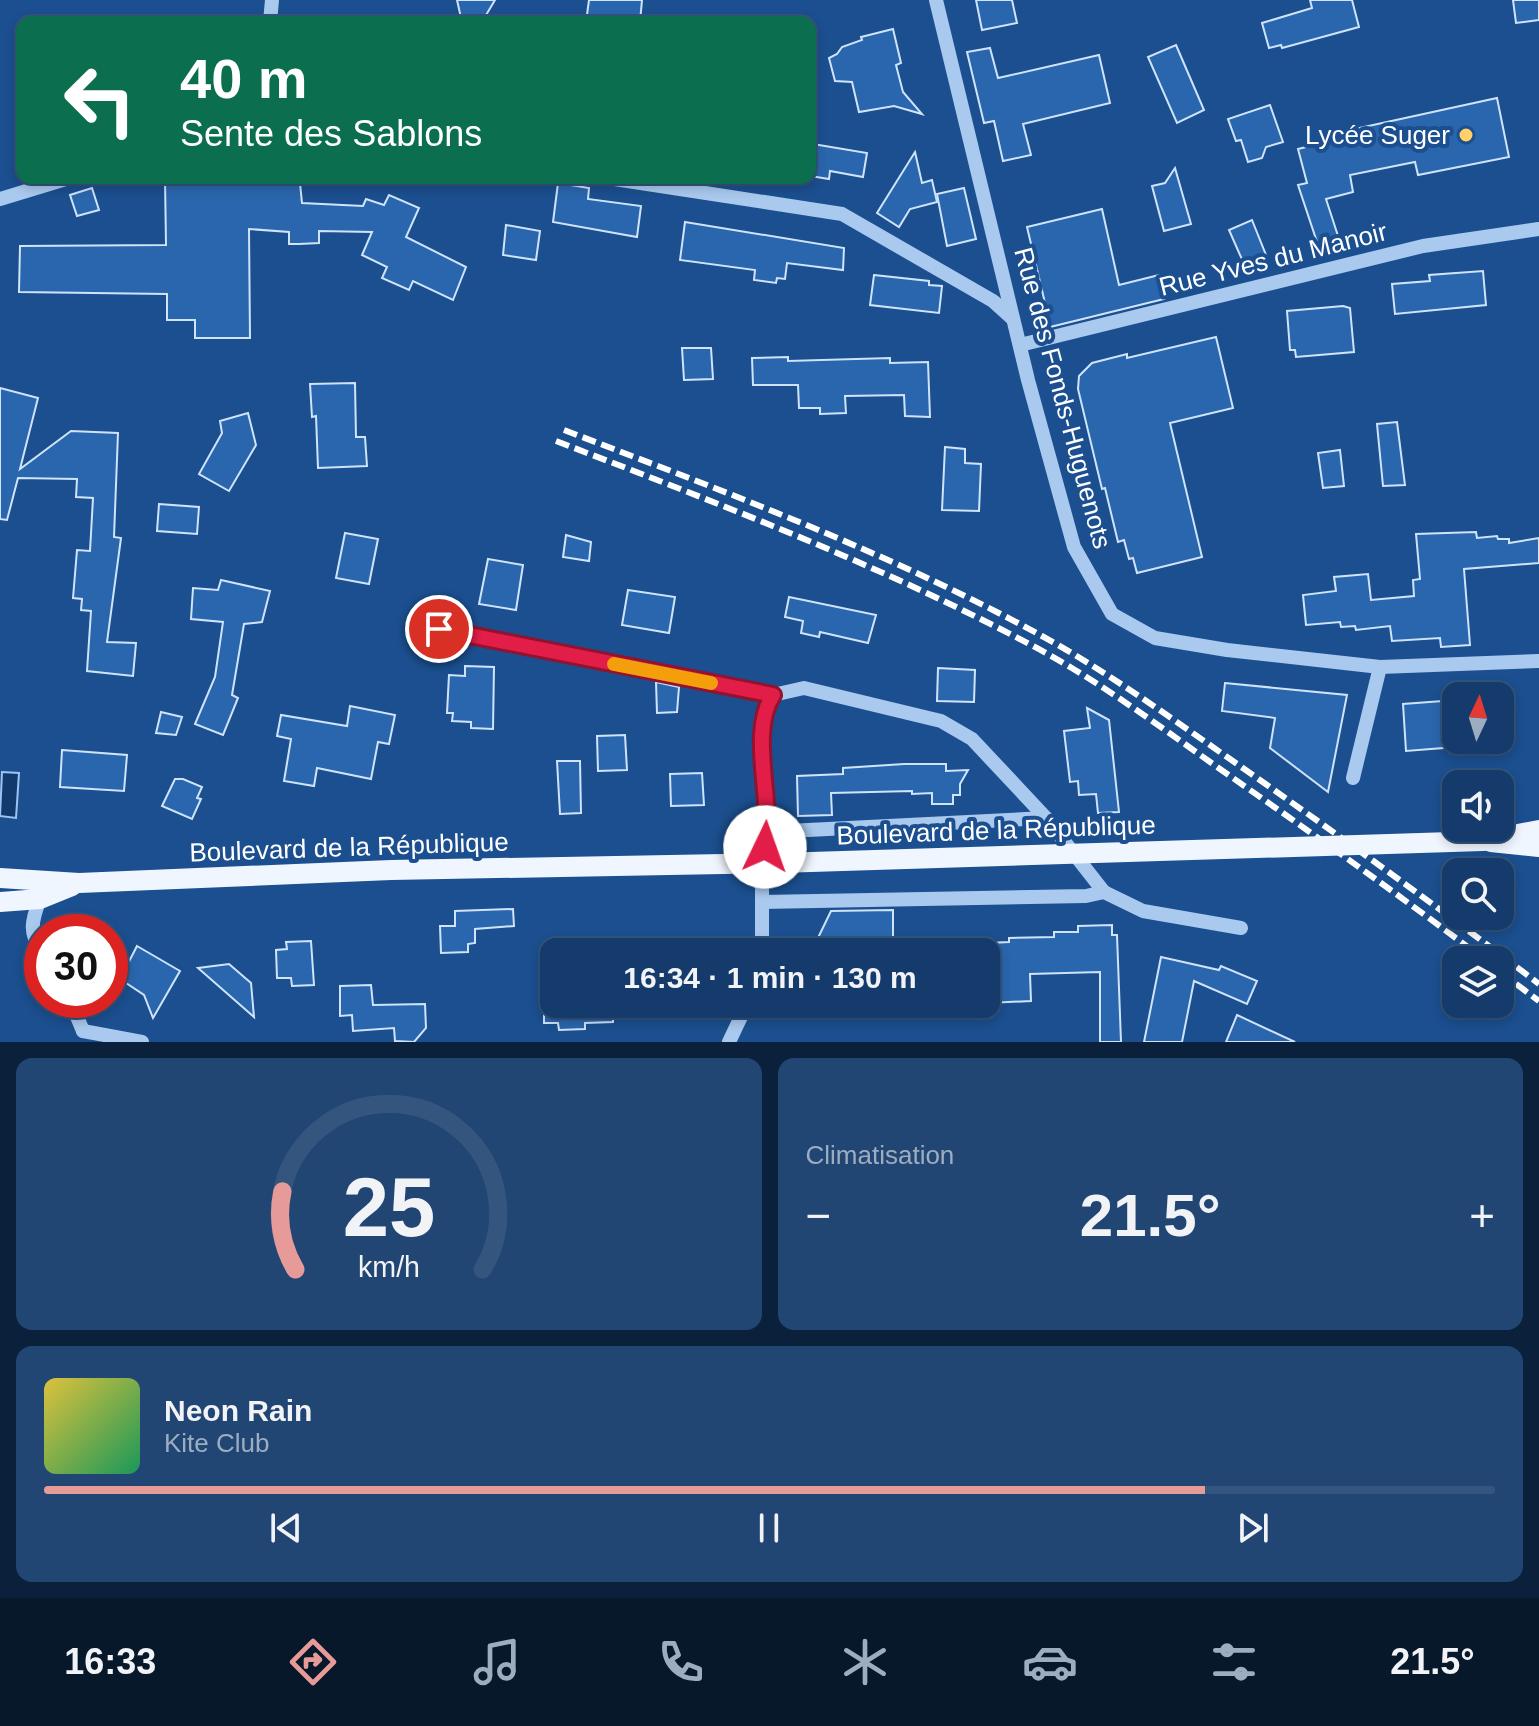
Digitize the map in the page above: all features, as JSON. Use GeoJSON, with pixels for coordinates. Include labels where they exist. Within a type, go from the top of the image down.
{"type":"FeatureCollection","features":[{"type":"Feature","properties":{"kind":"main road","name":"Boulevard de la République"},"geometry":{"type":"LineString","coordinates":[[1514,835],[1539,830]]}},
{"type":"Feature","properties":{"kind":"main road","name":"Boulevard de la République"},"geometry":{"type":"LineString","coordinates":[[0,878],[79,883],[391,870],[771,863],[1451,842]]}},
{"type":"Feature","properties":{"kind":"main road","name":"Boulevard de la République"},"geometry":{"type":"LineString","coordinates":[[1492,842],[1539,847]]}},
{"type":"Feature","properties":{"kind":"main road","name":"Boulevard de la République"},"geometry":{"type":"LineString","coordinates":[[0,902],[40,899],[79,883]]}},
{"type":"Feature","properties":{"kind":"street","name":"Rue des Fonds-Huguenots"},"geometry":{"type":"LineString","coordinates":[[936,0],[1020,345],[1074,547],[1112,614],[1155,638],[1227,650],[1380,667],[1539,661]]}},
{"type":"Feature","properties":{"kind":"street"},"geometry":{"type":"LineString","coordinates":[[0,199],[49,184]]}},
{"type":"Feature","properties":{"kind":"street"},"geometry":{"type":"LineString","coordinates":[[647,184],[842,214],[993,301],[1014,319]]}},
{"type":"Feature","properties":{"kind":"street","name":"Rue Yves du Manoir"},"geometry":{"type":"LineString","coordinates":[[1020,345],[1423,246],[1539,229]]}},
{"type":"Feature","properties":{"kind":"street"},"geometry":{"type":"LineString","coordinates":[[439,629],[773,695],[804,688],[941,721],[972,739],[1046,818],[1104,892],[1143,911],[1241,928]]}},
{"type":"Feature","properties":{"kind":"street"},"geometry":{"type":"LineString","coordinates":[[1353,778],[1380,667]]}},
{"type":"Feature","properties":{"kind":"street"},"geometry":{"type":"LineString","coordinates":[[762,938],[762,902],[771,863],[762,725],[765,707],[773,695]]}},
{"type":"Feature","properties":{"kind":"street"},"geometry":{"type":"LineString","coordinates":[[768,832],[1046,818]]}},
{"type":"Feature","properties":{"kind":"street"},"geometry":{"type":"LineString","coordinates":[[762,902],[1086,896],[1104,892]]}},
{"type":"Feature","properties":{"kind":"street"},"geometry":{"type":"LineString","coordinates":[[34,914],[40,899]]}},
{"type":"Feature","properties":{"kind":"street"},"geometry":{"type":"LineString","coordinates":[[729,1042],[740,1018]]}},
{"type":"Feature","properties":{"kind":"street"},"geometry":{"type":"LineString","coordinates":[[80,1037],[142,1042]]}},
{"type":"Feature","properties":{"kind":"water"},"geometry":{"type":"Polygon","coordinates":[[[2,772],[19,773],[16,818],[0,816],[2,772]]]}},
{"type":"Feature","properties":{"kind":"building"},"geometry":{"type":"Polygon","coordinates":[[[457,0],[495,0],[486,16],[461,16],[457,0]]]}},
{"type":"Feature","properties":{"kind":"building"},"geometry":{"type":"Polygon","coordinates":[[[589,0],[642,0],[641,16],[587,16],[589,0]]]}},
{"type":"Feature","properties":{"kind":"building"},"geometry":{"type":"Polygon","coordinates":[[[976,0],[1012,0],[1017,23],[982,30],[976,0]]]}},
{"type":"Feature","properties":{"kind":"building"},"geometry":{"type":"Polygon","coordinates":[[[1310,0],[1352,0],[1359,27],[1282,48],[1281,45],[1269,48],[1262,23],[1312,8],[1310,0]]]}},
{"type":"Feature","properties":{"kind":"building"},"geometry":{"type":"Polygon","coordinates":[[[1513,0],[1539,0],[1539,20],[1516,23],[1513,0]]]}},
{"type":"Feature","properties":{"kind":"building"},"geometry":{"type":"Polygon","coordinates":[[[893,29],[901,63],[896,65],[903,92],[922,114],[894,106],[859,112],[852,82],[835,81],[829,58],[842,47],[862,40],[861,37],[893,29]]]}},
{"type":"Feature","properties":{"kind":"building"},"geometry":{"type":"Polygon","coordinates":[[[1176,45],[1204,110],[1177,123],[1148,57],[1176,45]]]}},
{"type":"Feature","properties":{"kind":"building"},"geometry":{"type":"Polygon","coordinates":[[[990,48],[998,78],[1099,55],[1110,103],[1023,124],[1031,155],[1003,161],[994,121],[984,123],[967,52],[990,48]]]}},
{"type":"Feature","properties":{"kind":"building"},"geometry":{"type":"Polygon","coordinates":[[[1497,98],[1509,157],[1418,175],[1415,162],[1350,175],[1353,192],[1326,199],[1339,239],[1318,245],[1298,185],[1307,183],[1298,149],[1351,136],[1350,130],[1497,98]]]}},
{"type":"Feature","properties":{"kind":"building"},"geometry":{"type":"Polygon","coordinates":[[[1270,105],[1283,142],[1266,147],[1262,158],[1248,162],[1241,140],[1236,141],[1228,119],[1270,105]]]}},
{"type":"Feature","properties":{"kind":"building"},"geometry":{"type":"Polygon","coordinates":[[[816,144],[867,153],[863,177],[830,171],[829,179],[816,177],[816,144]]]}},
{"type":"Feature","properties":{"kind":"building"},"geometry":{"type":"Polygon","coordinates":[[[915,152],[922,183],[932,180],[937,202],[910,209],[899,227],[877,213],[915,152]]]}},
{"type":"Feature","properties":{"kind":"building"},"geometry":{"type":"Polygon","coordinates":[[[1175,168],[1191,224],[1164,231],[1152,186],[1165,183],[1175,168]]]}},
{"type":"Feature","properties":{"kind":"building"},"geometry":{"type":"Polygon","coordinates":[[[165,184],[300,184],[302,203],[363,206],[366,199],[384,205],[389,195],[419,208],[406,237],[466,267],[453,300],[413,281],[409,290],[382,278],[387,267],[362,255],[372,232],[319,231],[319,243],[289,244],[289,232],[249,229],[250,338],[195,338],[195,320],[167,320],[167,294],[19,292],[20,246],[166,245],[165,184]]]}},
{"type":"Feature","properties":{"kind":"building"},"geometry":{"type":"Polygon","coordinates":[[[558,184],[589,188],[588,199],[641,206],[637,237],[553,222],[558,184]]]}},
{"type":"Feature","properties":{"kind":"building"},"geometry":{"type":"Polygon","coordinates":[[[92,188],[99,210],[77,216],[70,195],[92,188]]]}},
{"type":"Feature","properties":{"kind":"building"},"geometry":{"type":"Polygon","coordinates":[[[964,188],[976,239],[947,246],[937,194],[964,188]]]}},
{"type":"Feature","properties":{"kind":"building"},"geometry":{"type":"Polygon","coordinates":[[[1102,209],[1119,285],[1159,275],[1164,299],[1042,329],[1036,305],[1045,303],[1027,227],[1102,209]]]}},
{"type":"Feature","properties":{"kind":"building"},"geometry":{"type":"Polygon","coordinates":[[[1252,220],[1266,255],[1244,264],[1229,230],[1252,220]]]}},
{"type":"Feature","properties":{"kind":"building"},"geometry":{"type":"Polygon","coordinates":[[[685,222],[844,248],[843,270],[787,263],[785,279],[777,278],[776,283],[754,280],[755,270],[680,260],[685,222]]]}},
{"type":"Feature","properties":{"kind":"building"},"geometry":{"type":"Polygon","coordinates":[[[506,225],[540,231],[536,260],[503,255],[506,225]]]}},
{"type":"Feature","properties":{"kind":"building"},"geometry":{"type":"Polygon","coordinates":[[[1483,271],[1486,305],[1395,314],[1392,284],[1430,281],[1429,275],[1483,271]]]}},
{"type":"Feature","properties":{"kind":"building"},"geometry":{"type":"Polygon","coordinates":[[[874,275],[929,281],[929,285],[942,286],[939,313],[870,305],[874,275]]]}},
{"type":"Feature","properties":{"kind":"building"},"geometry":{"type":"Polygon","coordinates":[[[1350,308],[1354,352],[1296,357],[1295,350],[1290,350],[1287,311],[1350,308]]]}},
{"type":"Feature","properties":{"kind":"building"},"geometry":{"type":"Polygon","coordinates":[[[1216,337],[1233,408],[1170,423],[1202,557],[1137,573],[1124,540],[1118,542],[1105,488],[1102,489],[1078,389],[1079,376],[1092,363],[1216,337]]]}},
{"type":"Feature","properties":{"kind":"building"},"geometry":{"type":"Polygon","coordinates":[[[682,348],[711,348],[713,379],[684,380],[682,348]]]}},
{"type":"Feature","properties":{"kind":"building"},"geometry":{"type":"Polygon","coordinates":[[[788,357],[788,361],[890,358],[890,363],[928,362],[930,417],[905,416],[904,395],[845,396],[846,413],[820,414],[820,408],[799,408],[798,385],[753,385],[752,358],[788,357]]]}},
{"type":"Feature","properties":{"kind":"building"},"geometry":{"type":"Polygon","coordinates":[[[355,383],[356,437],[365,437],[367,466],[318,468],[316,416],[312,417],[310,384],[355,383]]]}},
{"type":"Feature","properties":{"kind":"building"},"geometry":{"type":"Polygon","coordinates":[[[0,388],[38,398],[20,469],[71,431],[118,433],[114,537],[121,538],[107,642],[136,643],[133,676],[87,671],[91,611],[81,610],[82,599],[73,598],[77,550],[90,551],[93,498],[76,497],[77,479],[18,478],[7,520],[0,519],[0,388]]]}},
{"type":"Feature","properties":{"kind":"building"},"geometry":{"type":"Polygon","coordinates":[[[248,413],[256,445],[229,491],[199,474],[222,433],[220,421],[248,413]]]}},
{"type":"Feature","properties":{"kind":"building"},"geometry":{"type":"Polygon","coordinates":[[[1397,422],[1405,485],[1383,486],[1377,424],[1397,422]]]}},
{"type":"Feature","properties":{"kind":"building"},"geometry":{"type":"Polygon","coordinates":[[[945,447],[965,449],[965,463],[981,464],[979,511],[942,510],[945,447]]]}},
{"type":"Feature","properties":{"kind":"building"},"geometry":{"type":"Polygon","coordinates":[[[1340,450],[1344,486],[1323,488],[1318,453],[1340,450]]]}},
{"type":"Feature","properties":{"kind":"building"},"geometry":{"type":"Polygon","coordinates":[[[159,504],[199,507],[197,534],[157,531],[159,504]]]}},
{"type":"Feature","properties":{"kind":"building"},"geometry":{"type":"Polygon","coordinates":[[[1476,532],[1477,538],[1497,536],[1498,539],[1509,539],[1509,543],[1539,538],[1539,563],[1464,569],[1470,645],[1441,647],[1440,638],[1392,641],[1390,626],[1356,630],[1355,626],[1341,627],[1340,622],[1306,625],[1303,595],[1336,591],[1334,577],[1368,574],[1371,600],[1414,596],[1413,580],[1420,579],[1416,534],[1476,532]]]}},
{"type":"Feature","properties":{"kind":"building"},"geometry":{"type":"Polygon","coordinates":[[[345,533],[378,539],[369,584],[336,578],[345,533]]]}},
{"type":"Feature","properties":{"kind":"building"},"geometry":{"type":"Polygon","coordinates":[[[566,535],[591,542],[589,561],[563,557],[566,535]]]}},
{"type":"Feature","properties":{"kind":"building"},"geometry":{"type":"Polygon","coordinates":[[[488,559],[523,565],[516,610],[479,604],[488,559]]]}},
{"type":"Feature","properties":{"kind":"building"},"geometry":{"type":"Polygon","coordinates":[[[221,580],[270,591],[262,622],[244,624],[232,695],[238,698],[223,735],[195,724],[215,677],[223,622],[191,619],[193,588],[218,590],[221,580]]]}},
{"type":"Feature","properties":{"kind":"building"},"geometry":{"type":"Polygon","coordinates":[[[628,590],[675,597],[669,633],[622,625],[628,590]]]}},
{"type":"Feature","properties":{"kind":"building"},"geometry":{"type":"Polygon","coordinates":[[[789,597],[876,615],[868,643],[820,632],[819,637],[801,633],[803,621],[785,617],[789,597]]]}},
{"type":"Feature","properties":{"kind":"building"},"geometry":{"type":"Polygon","coordinates":[[[465,666],[494,667],[493,729],[471,728],[471,722],[452,721],[453,713],[447,713],[449,675],[465,676],[465,666]]]}},
{"type":"Feature","properties":{"kind":"building"},"geometry":{"type":"Polygon","coordinates":[[[938,668],[975,670],[974,702],[937,701],[938,668]]]}},
{"type":"Feature","properties":{"kind":"building"},"geometry":{"type":"Polygon","coordinates":[[[656,682],[679,687],[677,712],[657,713],[656,682]]]}},
{"type":"Feature","properties":{"kind":"building"},"geometry":{"type":"Polygon","coordinates":[[[1225,683],[1347,695],[1328,792],[1270,748],[1275,718],[1222,711],[1225,683]]]}},
{"type":"Feature","properties":{"kind":"building"},"geometry":{"type":"Polygon","coordinates":[[[1442,701],[1442,748],[1406,751],[1403,704],[1442,701]]]}},
{"type":"Feature","properties":{"kind":"building"},"geometry":{"type":"Polygon","coordinates":[[[350,706],[395,715],[389,744],[378,742],[371,779],[317,768],[314,786],[284,781],[291,739],[277,736],[281,715],[347,726],[350,706]]]}},
{"type":"Feature","properties":{"kind":"building"},"geometry":{"type":"Polygon","coordinates":[[[1087,708],[1109,720],[1119,812],[1098,813],[1096,794],[1079,795],[1078,781],[1070,782],[1064,731],[1090,728],[1087,708]]]}},
{"type":"Feature","properties":{"kind":"building"},"geometry":{"type":"Polygon","coordinates":[[[161,712],[182,717],[176,735],[156,733],[161,712]]]}},
{"type":"Feature","properties":{"kind":"building"},"geometry":{"type":"Polygon","coordinates":[[[625,735],[627,770],[598,771],[597,736],[625,735]]]}},
{"type":"Feature","properties":{"kind":"building"},"geometry":{"type":"Polygon","coordinates":[[[62,750],[127,755],[124,791],[60,787],[62,750]]]}},
{"type":"Feature","properties":{"kind":"building"},"geometry":{"type":"Polygon","coordinates":[[[557,761],[580,761],[581,813],[560,814],[557,761]]]}},
{"type":"Feature","properties":{"kind":"building"},"geometry":{"type":"Polygon","coordinates":[[[946,764],[946,771],[968,770],[960,784],[960,795],[953,795],[953,804],[932,804],[932,793],[912,794],[912,791],[831,793],[832,815],[798,816],[797,776],[843,774],[843,768],[946,764]]]}},
{"type":"Feature","properties":{"kind":"building"},"geometry":{"type":"Polygon","coordinates":[[[702,773],[704,805],[671,806],[670,774],[702,773]]]}},
{"type":"Feature","properties":{"kind":"building"},"geometry":{"type":"Polygon","coordinates":[[[175,779],[202,787],[197,798],[201,799],[192,819],[162,806],[175,779]]]}},
{"type":"Feature","properties":{"kind":"building"},"geometry":{"type":"Polygon","coordinates":[[[513,909],[514,926],[475,929],[475,943],[468,944],[468,952],[441,953],[440,926],[455,926],[455,911],[513,909]]]}},
{"type":"Feature","properties":{"kind":"building"},"geometry":{"type":"Polygon","coordinates":[[[893,910],[893,938],[818,938],[831,911],[893,910]]]}},
{"type":"Feature","properties":{"kind":"building"},"geometry":{"type":"Polygon","coordinates":[[[1112,925],[1112,935],[1117,935],[1121,1042],[1100,1042],[1100,972],[1030,974],[1031,1001],[1000,1002],[1000,942],[1009,942],[1009,938],[1054,937],[1054,932],[1078,932],[1078,926],[1112,925]]]}},
{"type":"Feature","properties":{"kind":"building"},"geometry":{"type":"Polygon","coordinates":[[[311,941],[314,985],[292,986],[291,978],[277,978],[276,950],[287,949],[286,942],[311,941]]]}},
{"type":"Feature","properties":{"kind":"building"},"geometry":{"type":"Polygon","coordinates":[[[137,946],[180,971],[153,1018],[144,995],[128,984],[128,963],[137,946]]]}},
{"type":"Feature","properties":{"kind":"building"},"geometry":{"type":"Polygon","coordinates":[[[1161,957],[1219,970],[1221,966],[1257,981],[1247,1004],[1194,981],[1182,1042],[1144,1042],[1161,957]]]}},
{"type":"Feature","properties":{"kind":"building"},"geometry":{"type":"Polygon","coordinates":[[[229,964],[251,983],[254,1017],[198,968],[229,964]]]}},
{"type":"Feature","properties":{"kind":"building"},"geometry":{"type":"Polygon","coordinates":[[[371,985],[373,1005],[425,1004],[426,1028],[414,1042],[395,1041],[394,1028],[353,1031],[352,1015],[340,1016],[340,986],[371,985]]]}},
{"type":"Feature","properties":{"kind":"building"},"geometry":{"type":"Polygon","coordinates":[[[1237,1015],[1295,1042],[1226,1042],[1237,1015]]]}},
{"type":"Feature","properties":{"kind":"building"},"geometry":{"type":"Polygon","coordinates":[[[544,1018],[613,1018],[613,1022],[585,1023],[585,1029],[559,1030],[558,1023],[544,1023],[544,1018]]]}},
{"type":"Feature","properties":{"kind":"railway"},"geometry":{"type":"LineString","coordinates":[[564,430],[746,500],[867,551],[1042,636],[1118,682],[1240,766],[1539,984]]}},
{"type":"Feature","properties":{"kind":"railway"},"geometry":{"type":"LineString","coordinates":[[556,441],[858,562],[1033,646],[1151,720],[1466,946]]}},
{"type":"Feature","properties":{"kind":"railway"},"geometry":{"type":"LineString","coordinates":[[1514,982],[1539,1001]]}},
{"type":"Feature","properties":{"kind":"slow traffic"},"geometry":{"type":"LineString","coordinates":[[614,664],[711,683]]}},
{"type":"Feature","properties":{"kind":"place","name":"Lycée Suger"},"geometry":{"type":"Point","coordinates":[1466,135]}},
{"type":"Feature","properties":{"kind":"route"},"geometry":{"type":"LineString","coordinates":[[439,629],[773,695],[765,707],[762,725],[768,820],[765,847]]}}]}
